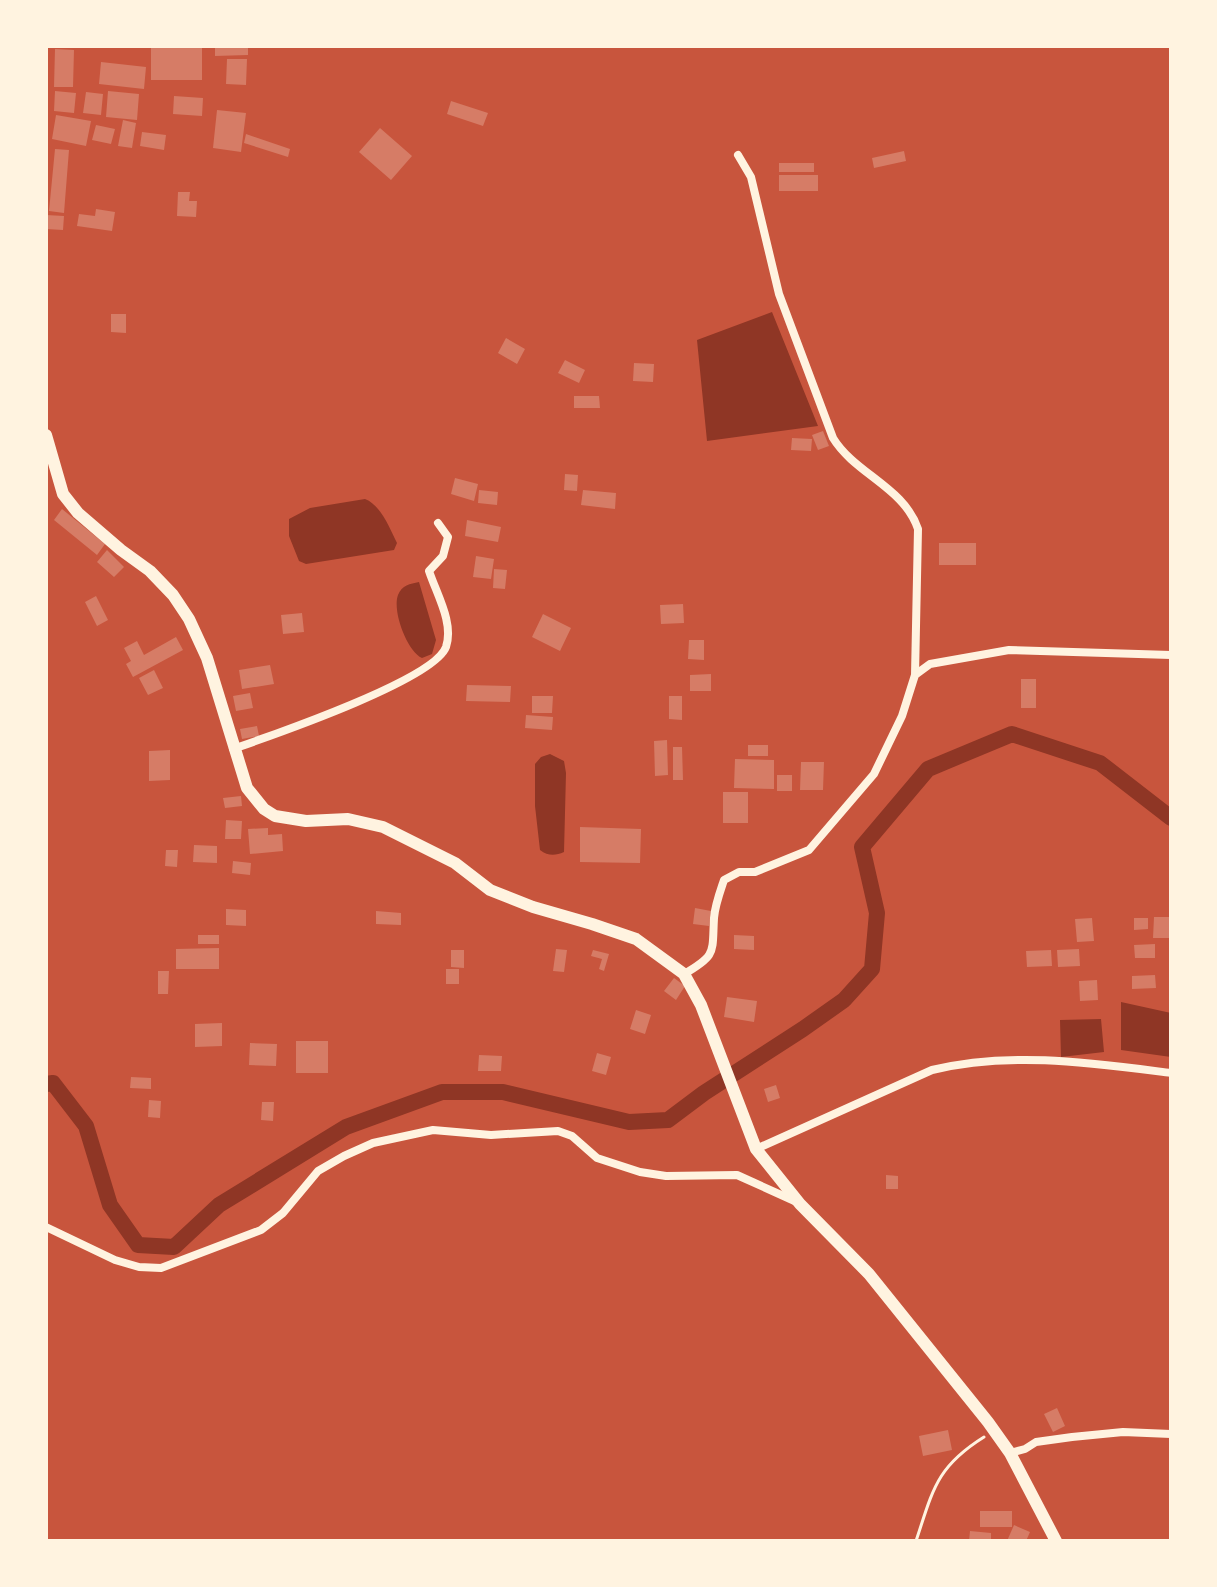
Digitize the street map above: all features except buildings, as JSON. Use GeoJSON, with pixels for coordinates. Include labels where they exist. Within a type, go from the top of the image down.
{"type":"FeatureCollection","features":[{"type":"Feature","properties":{"kind":"street"},"geometry":{"type":"LineString","coordinates":[[684,974],[712,954],[714,916],[724,880],[739,872],[755,872],[809,850],[874,774],[902,716],[915,675],[918,529],[913,513],[882,482],[840,450],[833,438],[779,294],[751,177],[738,155]]}},
{"type":"Feature","properties":{"kind":"street"},"geometry":{"type":"LineString","coordinates":[[46,435],[63,494],[78,513],[150,571],[173,595],[189,619],[207,658],[247,788],[256,802],[275,816],[306,821],[348,819],[383,827],[455,863],[490,890],[533,907],[636,939],[684,974],[701,1005],[756,1149],[800,1204],[869,1274],[994,1431],[1010,1453],[1056,1541]]}},
{"type":"Feature","properties":{"kind":"street"},"geometry":{"type":"LineString","coordinates":[[233,749],[367,700],[429,665],[445,651],[450,629],[429,571],[443,556],[448,537],[438,523]]}},
{"type":"Feature","properties":{"kind":"street"},"geometry":{"type":"LineString","coordinates":[[915,675],[930,664],[1009,650],[1171,655]]}},
{"type":"Feature","properties":{"kind":"street"},"geometry":{"type":"LineString","coordinates":[[756,1149],[932,1070],[960,1063],[1009,1059],[1096,1064],[1171,1073]]}},
{"type":"Feature","properties":{"kind":"street"},"geometry":{"type":"LineString","coordinates":[[46,1227],[115,1260],[139,1267],[161,1268],[261,1230],[283,1213],[318,1171],[344,1156],[373,1143],[433,1130],[491,1135],[558,1131],[572,1136],[597,1158],[640,1172],[666,1176],[737,1175],[800,1204]]}},
{"type":"Feature","properties":{"kind":"street"},"geometry":{"type":"LineString","coordinates":[[1010,1453],[1036,1442],[1072,1437],[1123,1432],[1171,1434]]}},
{"type":"Feature","properties":{"kind":"path"},"geometry":{"type":"LineString","coordinates":[[916,1541],[933,1488],[945,1469],[959,1453],[994,1431]]}},
{"type":"Feature","properties":{"kind":"shaded area"},"geometry":{"type":"Polygon","coordinates":[[[772,312],[818,426],[707,441],[697,340],[772,312]]]}},
{"type":"Feature","properties":{"kind":"shaded area"},"geometry":{"type":"Polygon","coordinates":[[[365,499],[376,506],[384,518],[397,543],[394,550],[306,564],[299,561],[289,536],[289,519],[310,508],[365,499]]]}},
{"type":"Feature","properties":{"kind":"shaded area"},"geometry":{"type":"Polygon","coordinates":[[[419,582],[436,640],[432,654],[422,658],[406,639],[397,611],[398,595],[402,589],[419,582]]]}},
{"type":"Feature","properties":{"kind":"shaded area"},"geometry":{"type":"Polygon","coordinates":[[[550,754],[564,761],[566,773],[564,852],[555,855],[540,850],[535,806],[535,764],[541,757],[550,754]]]}},
{"type":"Feature","properties":{"kind":"shaded area"},"geometry":{"type":"Polygon","coordinates":[[[1121,1002],[1171,1013],[1171,1057],[1121,1050],[1121,1002]]]}},
{"type":"Feature","properties":{"kind":"shaded area"},"geometry":{"type":"Polygon","coordinates":[[[1101,1019],[1104,1052],[1061,1057],[1060,1020],[1101,1019]]]}},
{"type":"Feature","properties":{"kind":"waterway"},"geometry":{"type":"LineString","coordinates":[[46,1084],[53,1083],[86,1126],[110,1205],[138,1245],[174,1247],[219,1205],[346,1127],[442,1092],[503,1092],[629,1122],[668,1120],[844,1000],[872,969],[877,913],[862,847],[928,769],[1012,734],[1100,763],[1171,818]]}}]}
